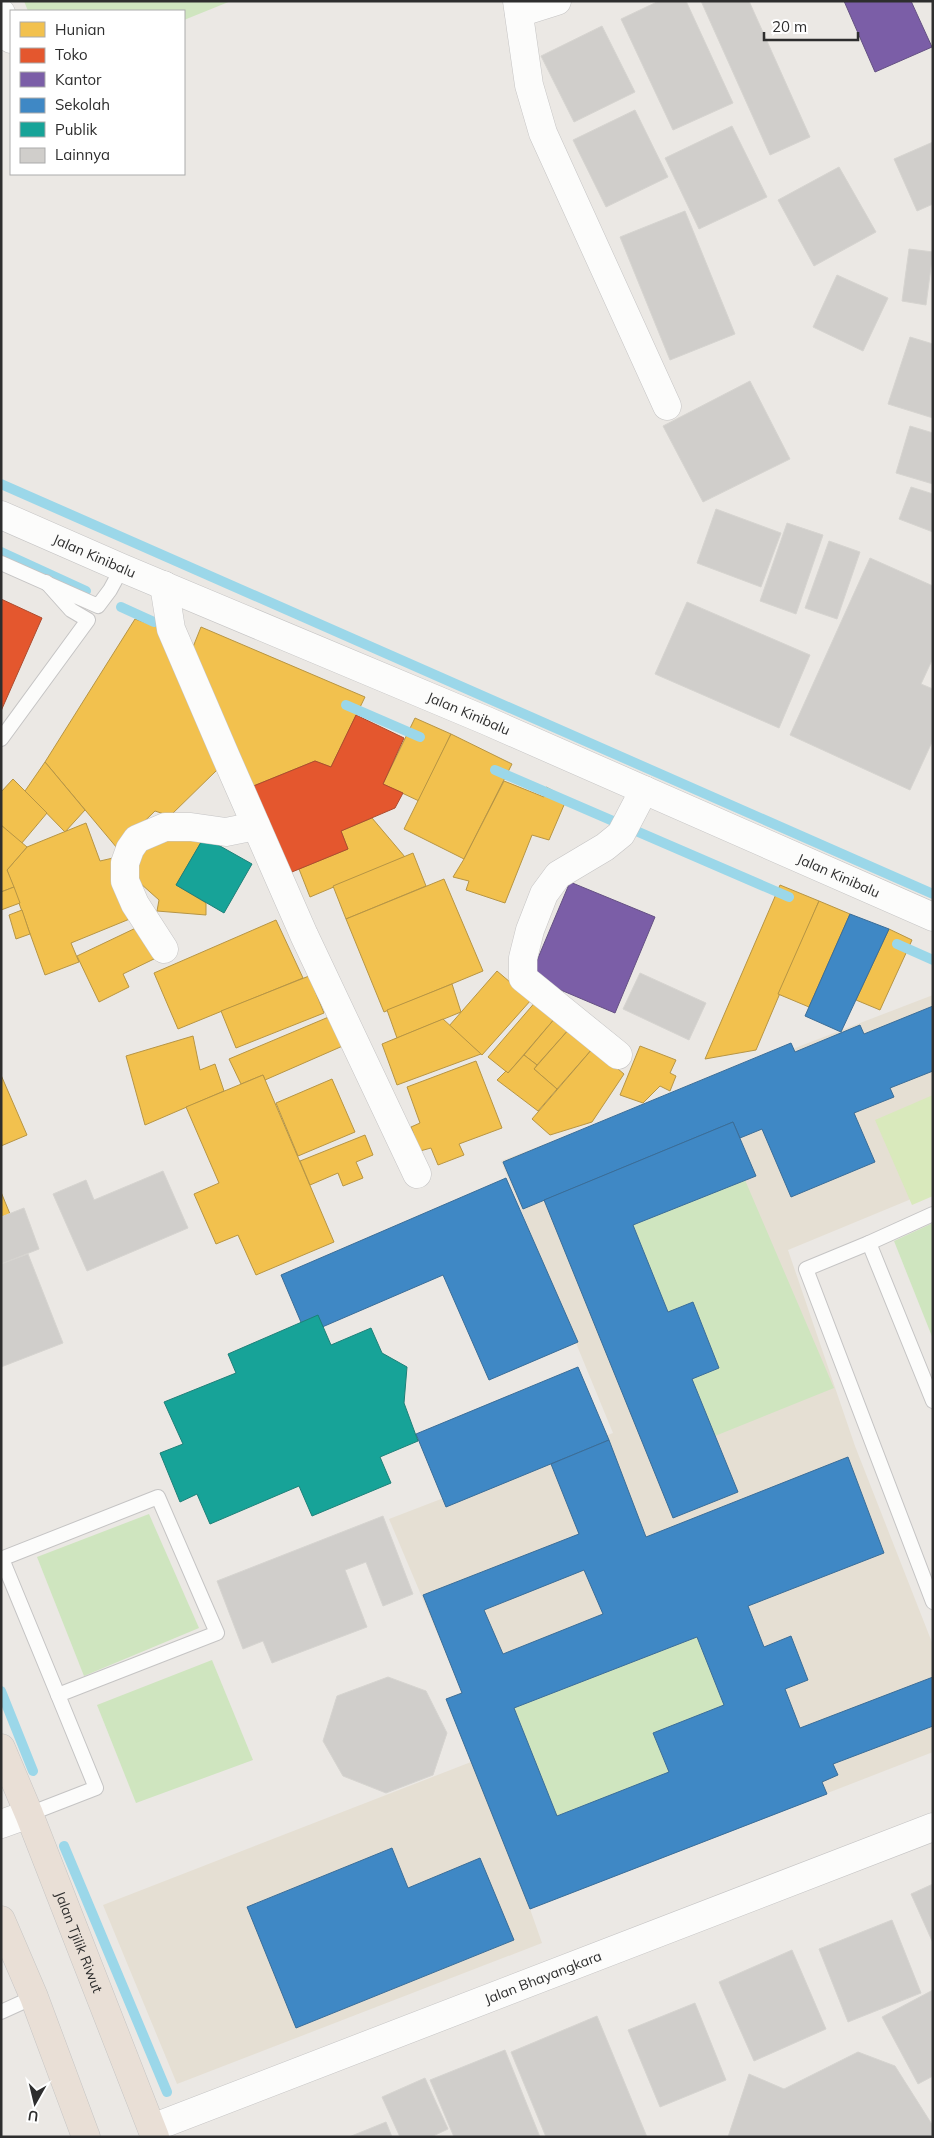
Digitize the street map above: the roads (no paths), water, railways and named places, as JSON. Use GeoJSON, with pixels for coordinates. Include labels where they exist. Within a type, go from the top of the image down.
{"type":"FeatureCollection","features":[{"type":"Feature","properties":{"kind":"highway","name":"Jalan Tjilik Riwut"},"geometry":{"type":"LineString","coordinates":[[1,1748],[29,1814],[154,2132]]}},
{"type":"Feature","properties":{"kind":"highway"},"geometry":{"type":"LineString","coordinates":[[1,1920],[34,1997],[86,2137]]}},
{"type":"Feature","properties":{"kind":"street"},"geometry":{"type":"LineString","coordinates":[[557,1],[518,7],[529,85],[543,133],[667,406]]}},
{"type":"Feature","properties":{"kind":"street"},"geometry":{"type":"LineString","coordinates":[[1,13],[10,36]]}},
{"type":"Feature","properties":{"kind":"street","name":"Jalan Kinibalu"},"geometry":{"type":"LineString","coordinates":[[1,515],[122,568],[487,721],[933,917]]}},
{"type":"Feature","properties":{"kind":"street"},"geometry":{"type":"LineString","coordinates":[[164,585],[171,629],[304,935],[417,1174]]}},
{"type":"Feature","properties":{"kind":"street"},"geometry":{"type":"LineString","coordinates":[[618,1055],[523,978],[522,958],[530,930],[544,894],[558,875],[605,847],[621,834],[644,790]]}},
{"type":"Feature","properties":{"kind":"street"},"geometry":{"type":"LineString","coordinates":[[164,949],[135,904],[125,881],[125,863],[130,849],[137,839],[165,827],[191,827],[226,832],[256,826]]}},
{"type":"Feature","properties":{"kind":"street"},"geometry":{"type":"LineString","coordinates":[[1,1824],[29,1814]]}},
{"type":"Feature","properties":{"kind":"street","name":"Jalan Bhayangkara"},"geometry":{"type":"LineString","coordinates":[[154,2132],[933,1827]]}},
{"type":"Feature","properties":{"kind":"lane"},"geometry":{"type":"LineString","coordinates":[[1,563],[98,606],[110,590],[122,568]]}},
{"type":"Feature","properties":{"kind":"lane"},"geometry":{"type":"LineString","coordinates":[[1,576],[20,571]]}},
{"type":"Feature","properties":{"kind":"lane"},"geometry":{"type":"LineString","coordinates":[[1,739],[88,620],[71,610],[46,582]]}},
{"type":"Feature","properties":{"kind":"lane"},"geometry":{"type":"LineString","coordinates":[[933,1214],[806,1269],[933,1602]]}},
{"type":"Feature","properties":{"kind":"lane"},"geometry":{"type":"LineString","coordinates":[[869,1243],[933,1401]]}},
{"type":"Feature","properties":{"kind":"lane"},"geometry":{"type":"LineString","coordinates":[[29,1814],[96,1788],[2,1559],[158,1497],[217,1633],[58,1695]]}},
{"type":"Feature","properties":{"kind":"lane"},"geometry":{"type":"LineString","coordinates":[[1,2012],[34,1997]]}},
{"type":"Feature","properties":{"kind":"waterway"},"geometry":{"type":"LineString","coordinates":[[1,484],[933,894]]}},
{"type":"Feature","properties":{"kind":"waterway"},"geometry":{"type":"LineString","coordinates":[[1,552],[86,591]]}},
{"type":"Feature","properties":{"kind":"waterway"},"geometry":{"type":"LineString","coordinates":[[121,607],[154,622]]}},
{"type":"Feature","properties":{"kind":"waterway"},"geometry":{"type":"LineString","coordinates":[[346,705],[420,737]]}},
{"type":"Feature","properties":{"kind":"waterway"},"geometry":{"type":"LineString","coordinates":[[495,770],[789,897]]}},
{"type":"Feature","properties":{"kind":"waterway"},"geometry":{"type":"LineString","coordinates":[[897,944],[933,960]]}},
{"type":"Feature","properties":{"kind":"waterway"},"geometry":{"type":"LineString","coordinates":[[1,1691],[33,1771]]}},
{"type":"Feature","properties":{"kind":"waterway"},"geometry":{"type":"LineString","coordinates":[[64,1846],[167,2092]]}}]}
